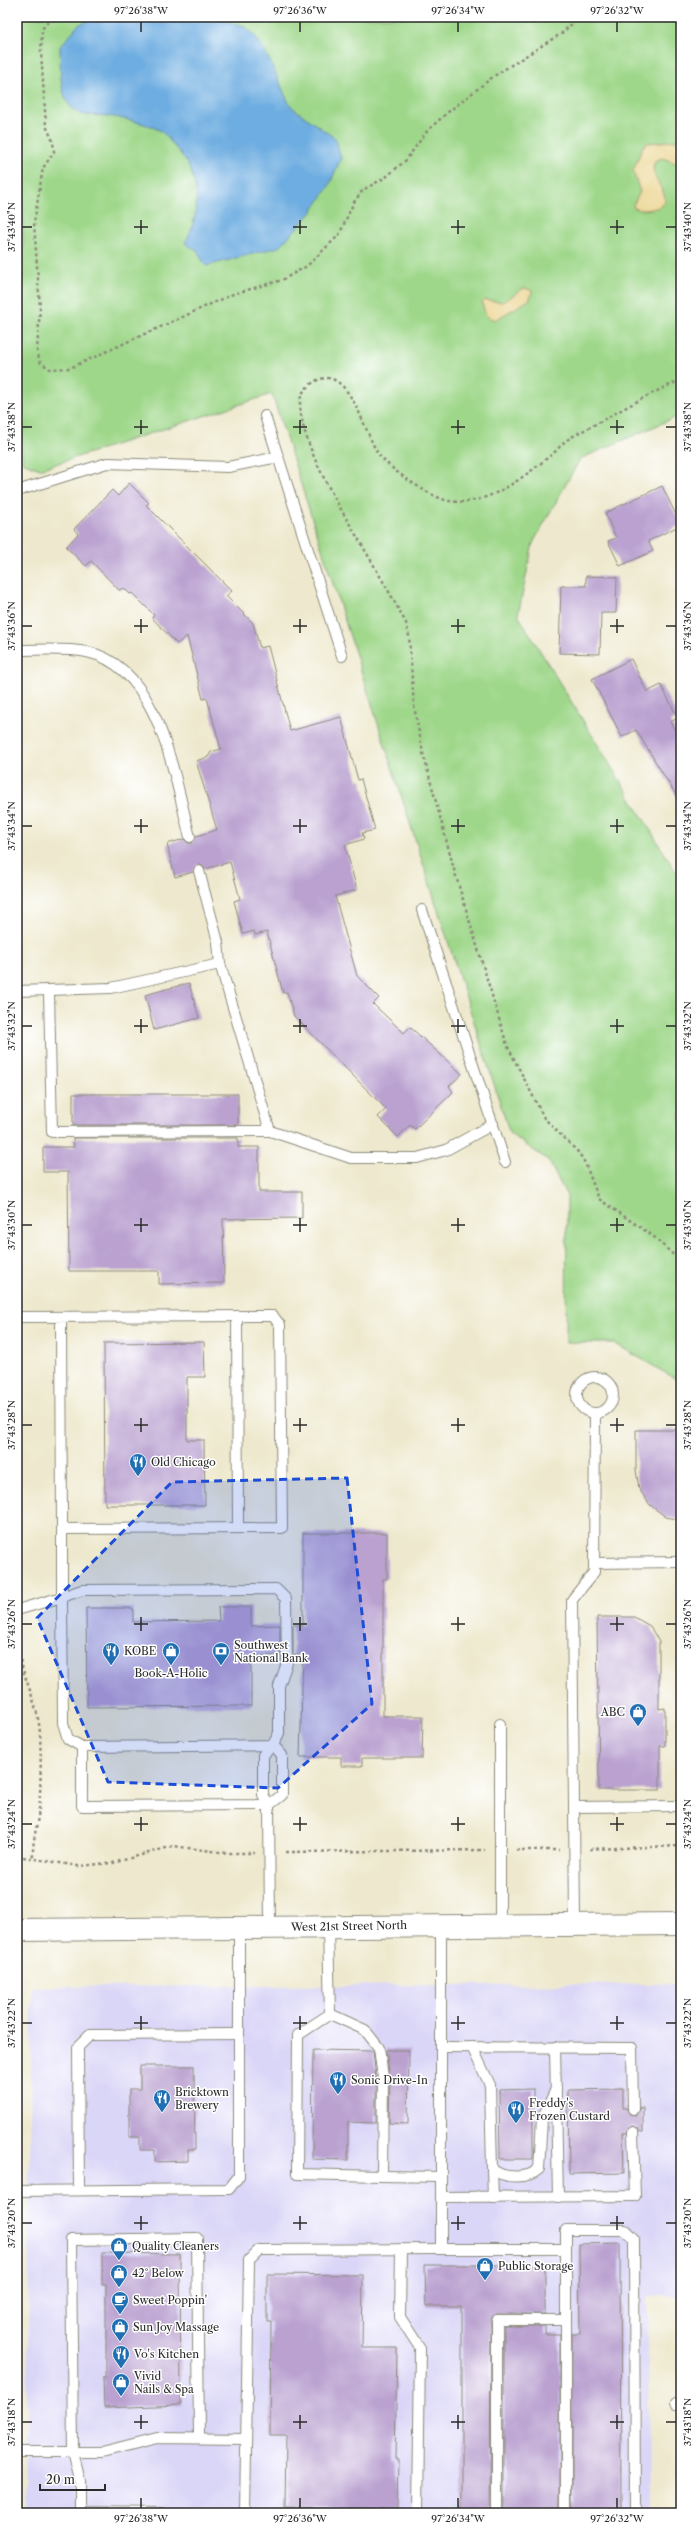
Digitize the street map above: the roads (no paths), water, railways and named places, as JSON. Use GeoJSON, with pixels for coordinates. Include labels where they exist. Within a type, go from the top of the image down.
{"type":"FeatureCollection","features":[{"type":"Feature","properties":{"kind":"main road","name":"West 21st Street North"},"geometry":{"type":"LineString","coordinates":[[17,1930],[681,1924]]}},
{"type":"Feature","properties":{"kind":"lane"},"geometry":{"type":"LineString","coordinates":[[265,416],[342,656]]}},
{"type":"Feature","properties":{"kind":"lane"},"geometry":{"type":"LineString","coordinates":[[17,490],[107,463],[228,467],[278,458]]}},
{"type":"Feature","properties":{"kind":"lane"},"geometry":{"type":"LineString","coordinates":[[17,650],[88,652],[119,667],[142,691],[160,726],[190,838]]}},
{"type":"Feature","properties":{"kind":"lane"},"geometry":{"type":"LineString","coordinates":[[199,871],[218,942],[220,964],[270,1131]]}},
{"type":"Feature","properties":{"kind":"lane"},"geometry":{"type":"LineString","coordinates":[[422,910],[505,1162]]}},
{"type":"Feature","properties":{"kind":"lane"},"geometry":{"type":"LineString","coordinates":[[17,991],[49,992],[111,988],[220,964]]}},
{"type":"Feature","properties":{"kind":"lane"},"geometry":{"type":"LineString","coordinates":[[49,992],[52,1132],[270,1131],[351,1158],[417,1158],[446,1150],[493,1124]]}},
{"type":"Feature","properties":{"kind":"lane"},"geometry":{"type":"LineString","coordinates":[[237,1316],[238,1528]]}},
{"type":"Feature","properties":{"kind":"lane"},"geometry":{"type":"LineString","coordinates":[[17,1317],[273,1316],[280,1325],[282,1528],[62,1529]]}},
{"type":"Feature","properties":{"kind":"lane"},"geometry":{"type":"LineString","coordinates":[[61,1317],[63,1723],[68,1739],[82,1747],[273,1745],[282,1754],[282,1795],[269,1805],[82,1806],[82,1747]]}},
{"type":"Feature","properties":{"kind":"lane"},"geometry":{"type":"LineString","coordinates":[[575,1924],[572,1600],[594,1572],[595,1413]]}},
{"type":"Feature","properties":{"kind":"lane"},"geometry":{"type":"LineString","coordinates":[[594,1563],[681,1562]]}},
{"type":"Feature","properties":{"kind":"lane"},"geometry":{"type":"LineString","coordinates":[[17,1610],[82,1590],[276,1589],[286,1599],[287,1663],[279,1686],[279,1733],[273,1745],[263,1754],[263,1796],[269,1805],[270,1927]]}},
{"type":"Feature","properties":{"kind":"lane"},"geometry":{"type":"LineString","coordinates":[[500,1724],[500,1925]]}},
{"type":"Feature","properties":{"kind":"lane"},"geometry":{"type":"LineString","coordinates":[[574,1807],[681,1806]]}},
{"type":"Feature","properties":{"kind":"lane"},"geometry":{"type":"LineString","coordinates":[[441,1926],[441,2250]]}},
{"type":"Feature","properties":{"kind":"lane"},"geometry":{"type":"LineString","coordinates":[[328,1927],[330,2014]]}},
{"type":"Feature","properties":{"kind":"lane"},"geometry":{"type":"LineString","coordinates":[[17,2191],[229,2189],[239,2176],[239,1928]]}},
{"type":"Feature","properties":{"kind":"lane"},"geometry":{"type":"LineString","coordinates":[[330,2014],[365,2030],[378,2048],[382,2078],[382,2176]]}},
{"type":"Feature","properties":{"kind":"lane"},"geometry":{"type":"LineString","coordinates":[[330,2014],[298,2035],[297,2174],[441,2177]]}},
{"type":"Feature","properties":{"kind":"lane"},"geometry":{"type":"LineString","coordinates":[[79,2190],[78,2047],[90,2035],[239,2034]]}},
{"type":"Feature","properties":{"kind":"lane"},"geometry":{"type":"LineString","coordinates":[[441,2047],[632,2048],[633,2109]]}},
{"type":"Feature","properties":{"kind":"lane"},"geometry":{"type":"LineString","coordinates":[[472,2047],[490,2085],[493,2197]]}},
{"type":"Feature","properties":{"kind":"lane"},"geometry":{"type":"LineString","coordinates":[[555,2047],[558,2197]]}},
{"type":"Feature","properties":{"kind":"lane"},"geometry":{"type":"LineString","coordinates":[[492,2169],[499,2175],[511,2176],[532,2175],[539,2169],[542,2119],[556,2089]]}},
{"type":"Feature","properties":{"kind":"lane"},"geometry":{"type":"LineString","coordinates":[[441,2197],[635,2196],[633,2132]]}},
{"type":"Feature","properties":{"kind":"lane"},"geometry":{"type":"LineString","coordinates":[[566,2513],[566,2230],[625,2230],[634,2239],[635,2513]]}},
{"type":"Feature","properties":{"kind":"lane"},"geometry":{"type":"LineString","coordinates":[[160,2513],[80,2513],[80,2480],[73,2452],[71,2240],[197,2238],[199,2438]]}},
{"type":"Feature","properties":{"kind":"lane"},"geometry":{"type":"LineString","coordinates":[[246,2513],[249,2260],[259,2250],[566,2250]]}},
{"type":"Feature","properties":{"kind":"lane"},"geometry":{"type":"LineString","coordinates":[[401,2250],[400,2317],[420,2348],[418,2513]]}},
{"type":"Feature","properties":{"kind":"lane"},"geometry":{"type":"LineString","coordinates":[[497,2513],[497,2320],[566,2320]]}},
{"type":"Feature","properties":{"kind":"lane"},"geometry":{"type":"LineString","coordinates":[[17,2452],[102,2452],[157,2438],[246,2439]]}},
{"type":"Feature","properties":{"kind":"water"},"geometry":{"type":"Polygon","coordinates":[[[152,16],[220,20],[237,24],[248,29],[254,35],[266,53],[289,103],[294,109],[336,139],[341,158],[329,186],[311,213],[279,247],[206,266],[197,251],[185,243],[195,218],[196,192],[194,180],[183,157],[167,137],[159,130],[142,123],[109,116],[85,115],[72,108],[64,95],[62,88],[60,47],[78,25],[97,17],[152,16]]]}},
{"type":"Feature","properties":{"kind":"place","name":"Old Chicago"},"geometry":{"type":"Point","coordinates":[138,1477]}},
{"type":"Feature","properties":{"kind":"place","name":"KOBE"},"geometry":{"type":"Point","coordinates":[111,1666]}},
{"type":"Feature","properties":{"kind":"place","name":"Book-A-Holic"},"geometry":{"type":"Point","coordinates":[171,1666]}},
{"type":"Feature","properties":{"kind":"place","name":"Southwest National Bank"},"geometry":{"type":"Point","coordinates":[221,1666]}},
{"type":"Feature","properties":{"kind":"place","name":"ABC"},"geometry":{"type":"Point","coordinates":[638,1727]}},
{"type":"Feature","properties":{"kind":"place","name":"Sonic Drive-In"},"geometry":{"type":"Point","coordinates":[338,2095]}},
{"type":"Feature","properties":{"kind":"place","name":"Bricktown Brewery"},"geometry":{"type":"Point","coordinates":[162,2113]}},
{"type":"Feature","properties":{"kind":"place","name":"Freddy's Frozen Custard"},"geometry":{"type":"Point","coordinates":[516,2124]}},
{"type":"Feature","properties":{"kind":"place","name":"Quality Cleaners"},"geometry":{"type":"Point","coordinates":[119,2261]}},
{"type":"Feature","properties":{"kind":"place","name":"Public Storage"},"geometry":{"type":"Point","coordinates":[485,2281]}},
{"type":"Feature","properties":{"kind":"place","name":"42° Below"},"geometry":{"type":"Point","coordinates":[119,2288]}},
{"type":"Feature","properties":{"kind":"place","name":"Sweet Poppin'"},"geometry":{"type":"Point","coordinates":[120,2315]}},
{"type":"Feature","properties":{"kind":"place","name":"Sun Joy Massage"},"geometry":{"type":"Point","coordinates":[120,2342]}},
{"type":"Feature","properties":{"kind":"place","name":"Vo's Kitchen"},"geometry":{"type":"Point","coordinates":[121,2369]}},
{"type":"Feature","properties":{"kind":"place","name":"Vivid Nails & Spa"},"geometry":{"type":"Point","coordinates":[121,2397]}}]}
